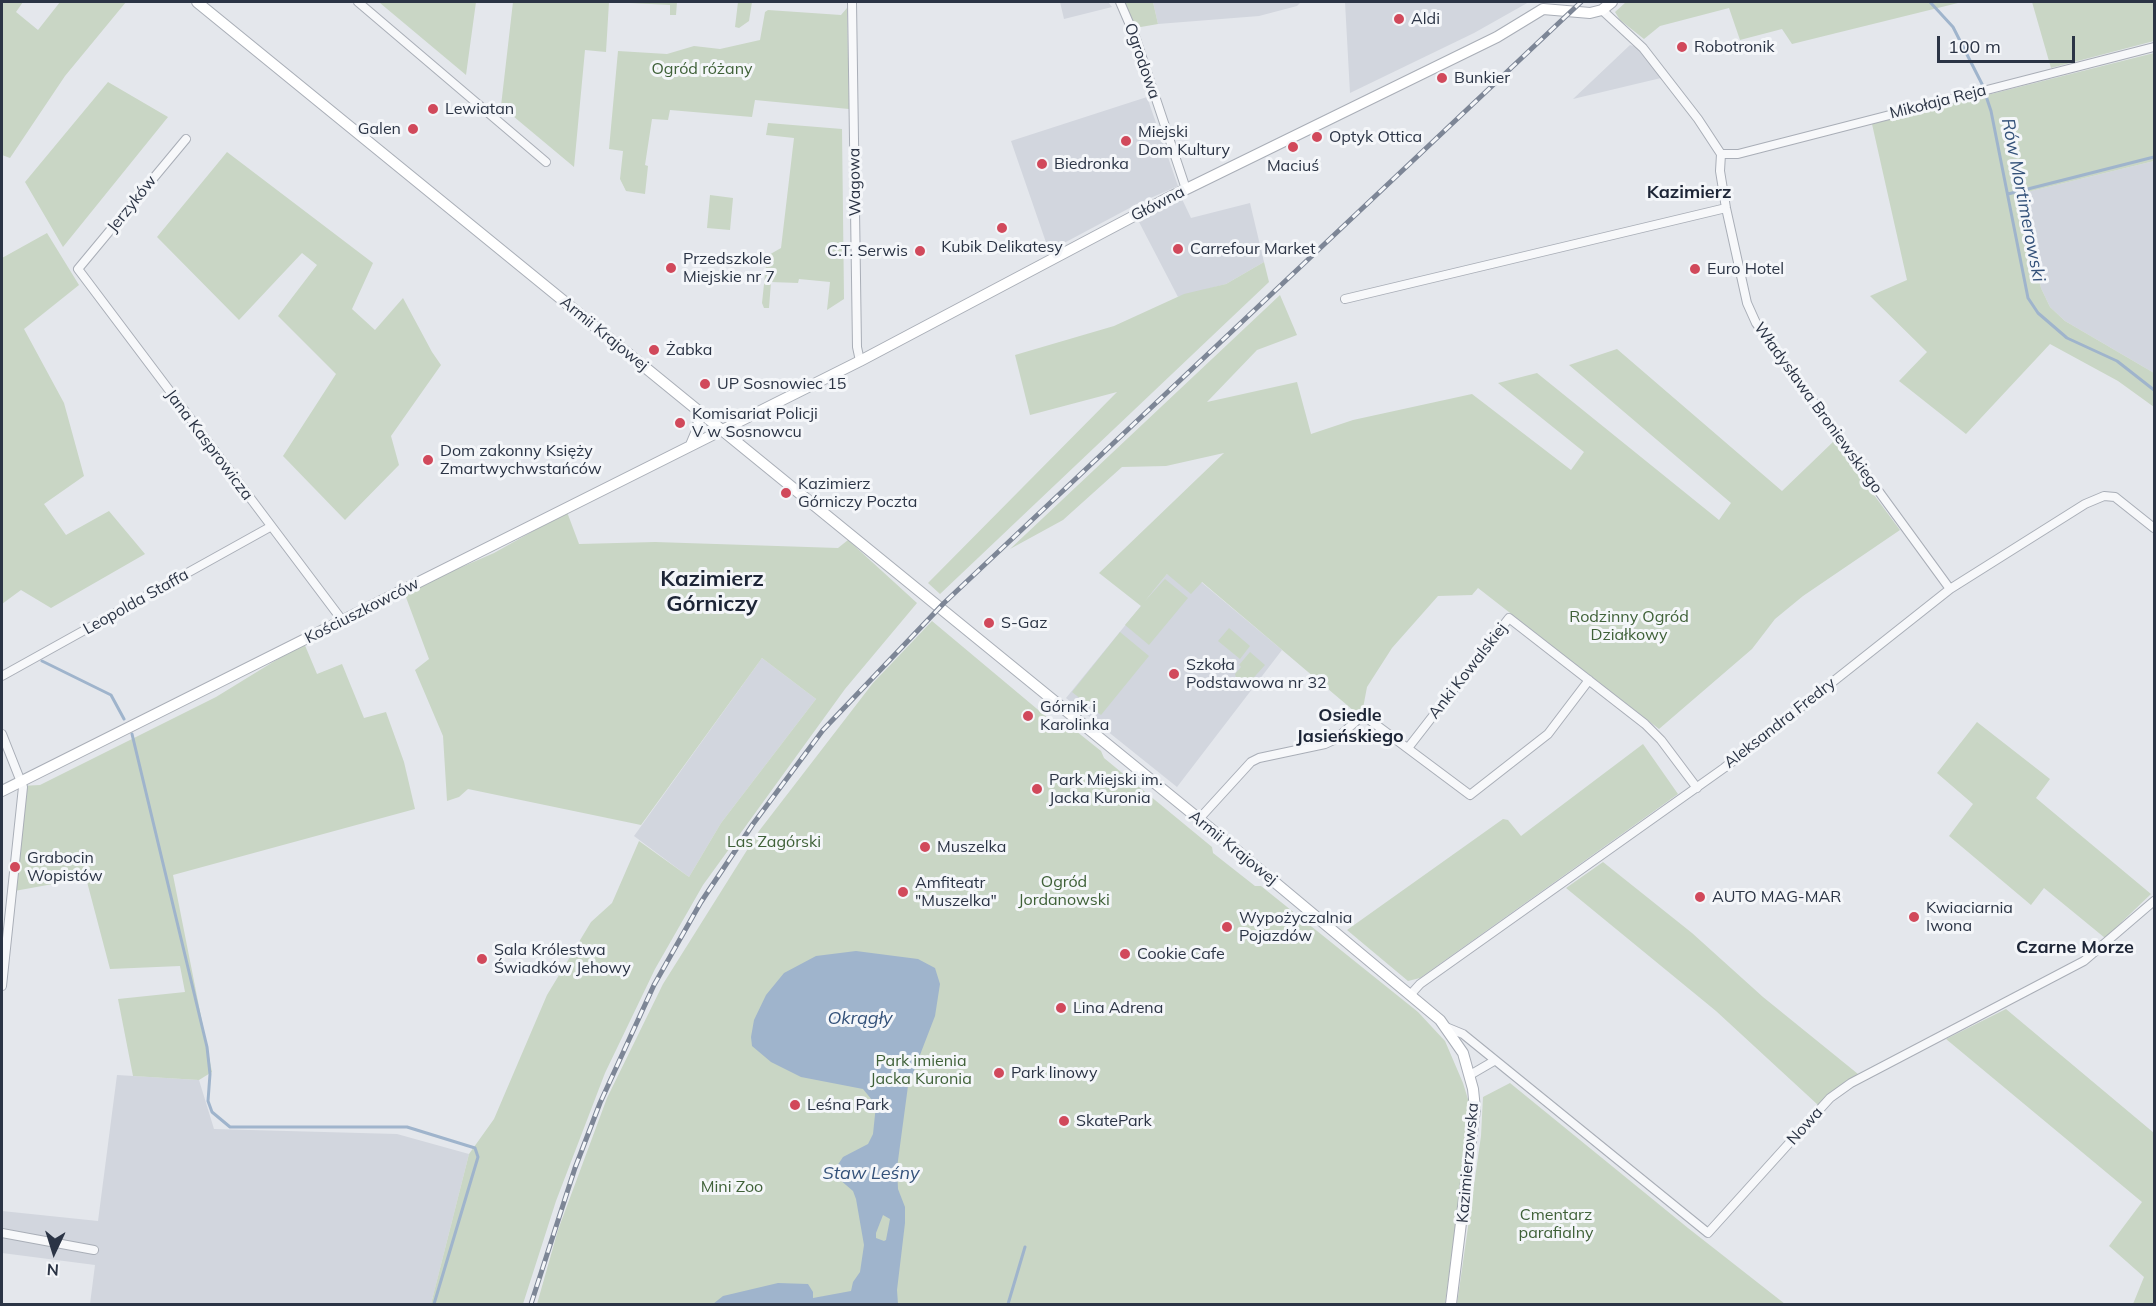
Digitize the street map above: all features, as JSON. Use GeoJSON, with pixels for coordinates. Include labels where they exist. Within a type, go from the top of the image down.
{"type":"FeatureCollection","features":[{"type":"Feature","properties":{"kind":"street","name":"Armii Krajowej"},"geometry":{"type":"LineString","coordinates":[[197,2],[1198,819],[1411,994],[1446,1027]]}},
{"type":"Feature","properties":{"kind":"street"},"geometry":{"type":"LineString","coordinates":[[358,2],[546,162]]}},
{"type":"Feature","properties":{"kind":"street","name":"Wagowa"},"geometry":{"type":"LineString","coordinates":[[852,2],[856,347],[860,361]]}},
{"type":"Feature","properties":{"kind":"street","name":"Ogrodowa"},"geometry":{"type":"LineString","coordinates":[[1120,2],[1136,39],[1186,189]]}},
{"type":"Feature","properties":{"kind":"street"},"geometry":{"type":"LineString","coordinates":[[1612,2],[1602,10],[1643,48],[1698,119],[1721,154]]}},
{"type":"Feature","properties":{"kind":"street","name":"Główna"},"geometry":{"type":"LineString","coordinates":[[722,430],[860,361],[1186,189],[1497,37],[1544,5],[1590,13],[1602,10]]}},
{"type":"Feature","properties":{"kind":"street","name":"Mikołaja Reja"},"geometry":{"type":"LineString","coordinates":[[1721,154],[1738,154],[2154,47]]}},
{"type":"Feature","properties":{"kind":"street","name":"Jerzyków"},"geometry":{"type":"LineString","coordinates":[[78,269],[186,139]]}},
{"type":"Feature","properties":{"kind":"street","name":"Władysława Broniewskiego"},"geometry":{"type":"LineString","coordinates":[[1721,154],[1720,171],[1726,208],[1747,303],[1756,323],[1950,590]]}},
{"type":"Feature","properties":{"kind":"street"},"geometry":{"type":"LineString","coordinates":[[1345,299],[1726,208]]}},
{"type":"Feature","properties":{"kind":"street","name":"Jana Kasprowicza"},"geometry":{"type":"LineString","coordinates":[[78,269],[342,620]]}},
{"type":"Feature","properties":{"kind":"street"},"geometry":{"type":"LineString","coordinates":[[691,445],[699,431],[697,410]]}},
{"type":"Feature","properties":{"kind":"street","name":"Kościuszkowców"},"geometry":{"type":"LineString","coordinates":[[2,791],[722,430]]}},
{"type":"Feature","properties":{"kind":"street","name":"Aleksandra Fredry"},"geometry":{"type":"LineString","coordinates":[[1411,994],[1420,984],[1697,788],[1950,590],[2085,504],[2104,496],[2115,497],[2154,528]]}},
{"type":"Feature","properties":{"kind":"street","name":"Leopolda Staffa"},"geometry":{"type":"LineString","coordinates":[[2,676],[270,527]]}},
{"type":"Feature","properties":{"kind":"street","name":"Anki Kowalskiej"},"geometry":{"type":"LineString","coordinates":[[1408,748],[1509,618],[1661,740],[1697,788]]}},
{"type":"Feature","properties":{"kind":"street"},"geometry":{"type":"LineString","coordinates":[[1198,819],[1251,762],[1259,758],[1325,744],[1336,739],[1359,716],[1369,717],[1470,795],[1548,734],[1589,680]]}},
{"type":"Feature","properties":{"kind":"street"},"geometry":{"type":"LineString","coordinates":[[2,734],[22,780],[23,795],[2,986]]}},
{"type":"Feature","properties":{"kind":"street","name":"Nowa"},"geometry":{"type":"LineString","coordinates":[[1446,1027],[1463,1034],[1708,1233],[1830,1098],[1851,1083],[2084,961],[2154,901]]}},
{"type":"Feature","properties":{"kind":"street","name":"Kazimierzowska"},"geometry":{"type":"LineString","coordinates":[[1446,1027],[1463,1053],[1470,1075],[1475,1109],[1473,1144],[1451,1305]]}},
{"type":"Feature","properties":{"kind":"street"},"geometry":{"type":"LineString","coordinates":[[1470,1075],[1494,1061]]}},
{"type":"Feature","properties":{"kind":"street"},"geometry":{"type":"LineString","coordinates":[[2,1233],[94,1250]]}},
{"type":"Feature","properties":{"kind":"shaded area"},"geometry":{"type":"Polygon","coordinates":[[[1060,2],[1108,2],[1112,7],[1064,19],[1060,2]]]}},
{"type":"Feature","properties":{"kind":"shaded area"},"geometry":{"type":"Polygon","coordinates":[[[1153,2],[1301,2],[1297,6],[1259,16],[1158,24],[1153,2]]]}},
{"type":"Feature","properties":{"kind":"shaded area"},"geometry":{"type":"Polygon","coordinates":[[[1345,2],[1529,2],[1474,33],[1350,93],[1345,2]]]}},
{"type":"Feature","properties":{"kind":"shaded area"},"geometry":{"type":"Polygon","coordinates":[[[1630,45],[1637,47],[1661,78],[1573,99],[1630,45]]]}},
{"type":"Feature","properties":{"kind":"shaded area"},"geometry":{"type":"Polygon","coordinates":[[[1147,97],[1178,186],[1139,203],[1049,251],[1011,141],[1147,97]]]}},
{"type":"Feature","properties":{"kind":"shaded area"},"geometry":{"type":"Polygon","coordinates":[[[2154,161],[2154,373],[2065,321],[2050,307],[2041,288],[2019,194],[2154,161]]]}},
{"type":"Feature","properties":{"kind":"shaded area"},"geometry":{"type":"Polygon","coordinates":[[[1182,199],[1191,218],[1250,203],[1264,262],[1226,284],[1178,297],[1139,222],[1182,199]]]}},
{"type":"Feature","properties":{"kind":"shaded area","name":"Szkoła Podstawowa nr 32"},"geometry":{"type":"Polygon","coordinates":[[[1167,574],[1201,582],[1282,650],[1177,787],[1066,698],[1167,574]]]}},
{"type":"Feature","properties":{"kind":"shaded area"},"geometry":{"type":"Polygon","coordinates":[[[762,658],[816,699],[721,823],[689,877],[634,836],[762,658]]]}},
{"type":"Feature","properties":{"kind":"shaded area"},"geometry":{"type":"Polygon","coordinates":[[[117,1075],[199,1080],[214,1129],[397,1134],[469,1154],[431,1304],[90,1304],[95,1265],[2,1253],[2,1211],[98,1221],[117,1075]]]}},
{"type":"Feature","properties":{"kind":"green space"},"geometry":{"type":"Polygon","coordinates":[[[2,2],[23,2],[16,12],[38,30],[60,2],[126,2],[65,76],[10,158],[2,155],[2,2]]]}},
{"type":"Feature","properties":{"kind":"green space"},"geometry":{"type":"Polygon","coordinates":[[[371,2],[476,2],[466,75],[380,3],[371,2]]]}},
{"type":"Feature","properties":{"kind":"green space"},"geometry":{"type":"Polygon","coordinates":[[[513,2],[609,2],[606,52],[585,50],[574,167],[501,106],[513,2]]]}},
{"type":"Feature","properties":{"kind":"green space"},"geometry":{"type":"Polygon","coordinates":[[[609,2],[677,2],[676,15],[670,15],[670,5],[609,2]]]}},
{"type":"Feature","properties":{"kind":"green space"},"geometry":{"type":"Polygon","coordinates":[[[738,2],[752,2],[749,21],[739,28],[735,27],[738,2]]]}},
{"type":"Feature","properties":{"kind":"green space"},"geometry":{"type":"Polygon","coordinates":[[[1125,2],[1153,2],[1158,24],[1135,28],[1125,2]]]}},
{"type":"Feature","properties":{"kind":"green space"},"geometry":{"type":"Polygon","coordinates":[[[1626,2],[1962,2],[1792,44],[1782,29],[1740,40],[1729,8],[1660,26],[1644,39],[1620,20],[1615,12],[1626,2]]]}},
{"type":"Feature","properties":{"kind":"green space"},"geometry":{"type":"Polygon","coordinates":[[[2032,2],[2154,2],[2154,41],[2051,68],[2032,2]]]}},
{"type":"Feature","properties":{"kind":"green space","name":"Ogród różany"},"geometry":{"type":"Polygon","coordinates":[[[847,8],[849,109],[755,100],[752,117],[670,110],[668,120],[652,119],[645,165],[648,166],[645,194],[626,191],[620,179],[623,151],[609,149],[618,51],[667,54],[694,46],[720,49],[760,40],[765,12],[768,10],[841,15],[847,8]]]}},
{"type":"Feature","properties":{"kind":"green space"},"geometry":{"type":"Polygon","coordinates":[[[2154,53],[2154,161],[2019,194],[2041,288],[2050,307],[2065,321],[2154,373],[2154,407],[2118,381],[2050,344],[1966,434],[1899,381],[1927,352],[1870,296],[1907,280],[1872,124],[2154,53]]]}},
{"type":"Feature","properties":{"kind":"green space"},"geometry":{"type":"Polygon","coordinates":[[[108,82],[168,117],[63,247],[25,182],[108,82]]]}},
{"type":"Feature","properties":{"kind":"green space"},"geometry":{"type":"Polygon","coordinates":[[[768,123],[842,129],[844,299],[827,310],[830,282],[799,279],[798,283],[771,282],[769,308],[764,308],[762,303],[767,256],[781,248],[794,138],[766,135],[768,123]]]}},
{"type":"Feature","properties":{"kind":"green space"},"geometry":{"type":"Polygon","coordinates":[[[227,152],[373,263],[352,309],[375,330],[403,298],[441,365],[391,436],[399,465],[345,520],[283,456],[336,374],[278,316],[317,265],[302,253],[239,320],[157,237],[227,152]]]}},
{"type":"Feature","properties":{"kind":"green space"},"geometry":{"type":"Polygon","coordinates":[[[710,195],[733,198],[730,230],[707,228],[710,195]]]}},
{"type":"Feature","properties":{"kind":"green space"},"geometry":{"type":"Polygon","coordinates":[[[47,233],[79,285],[24,329],[64,403],[84,476],[44,504],[66,535],[109,511],[145,554],[51,608],[21,590],[2,604],[2,258],[47,233]]]}},
{"type":"Feature","properties":{"kind":"green space"},"geometry":{"type":"Polygon","coordinates":[[[1264,262],[1269,282],[940,594],[928,583],[1117,392],[1030,415],[1015,355],[1114,326],[1184,294],[1226,284],[1264,262]]]}},
{"type":"Feature","properties":{"kind":"green space","name":"Rodzinny Ogród Działkowy"},"geometry":{"type":"Polygon","coordinates":[[[1280,295],[1297,335],[1257,350],[1207,402],[1297,382],[1311,434],[1353,420],[1472,394],[1571,470],[1584,452],[1498,383],[1537,373],[1719,520],[1731,503],[1569,365],[1617,349],[1782,491],[1834,441],[1900,530],[1803,596],[1775,619],[1752,649],[1659,729],[1478,588],[1472,595],[1438,596],[1392,648],[1367,687],[1363,708],[1354,711],[1202,582],[1191,594],[1167,574],[1145,601],[1165,579],[1188,598],[1149,645],[1125,625],[1141,606],[1099,573],[1224,453],[1166,466],[1122,467],[1063,520],[1010,549],[1280,295]]]}},
{"type":"Feature","properties":{"kind":"green space"},"geometry":{"type":"Polygon","coordinates":[[[567,512],[579,544],[655,542],[838,548],[848,540],[917,603],[845,689],[703,885],[655,969],[605,1073],[556,1201],[523,1304],[431,1304],[469,1154],[494,1119],[547,995],[591,922],[612,903],[639,841],[689,877],[721,823],[816,699],[762,658],[641,825],[468,789],[459,797],[447,801],[443,736],[415,670],[429,659],[404,592],[494,553],[567,512]]]}},
{"type":"Feature","properties":{"kind":"green space","name":"Park imienia Jacka Kuronia"},"geometry":{"type":"Polygon","coordinates":[[[932,621],[1061,729],[1066,723],[1101,751],[1104,758],[1212,847],[1213,853],[1255,886],[1261,886],[1418,1012],[1445,1041],[1463,1083],[1471,1109],[1445,1304],[537,1304],[558,1230],[607,1098],[663,984],[759,831],[873,683],[932,621]]]}},
{"type":"Feature","properties":{"kind":"green space"},"geometry":{"type":"Polygon","coordinates":[[[1229,628],[1250,646],[1240,659],[1218,641],[1229,628]]]}},
{"type":"Feature","properties":{"kind":"green space"},"geometry":{"type":"Polygon","coordinates":[[[1120,632],[1149,656],[1101,715],[1072,692],[1120,632]]]}},
{"type":"Feature","properties":{"kind":"green space"},"geometry":{"type":"Polygon","coordinates":[[[304,643],[317,674],[342,664],[364,718],[386,712],[404,762],[415,809],[173,875],[212,1072],[199,1080],[133,1076],[118,999],[185,992],[180,966],[110,969],[86,878],[9,892],[20,786],[40,785],[216,697],[304,643]]]}},
{"type":"Feature","properties":{"kind":"green space"},"geometry":{"type":"Polygon","coordinates":[[[1250,652],[1265,665],[1248,684],[1243,680],[1238,685],[1235,674],[1250,652]]]}},
{"type":"Feature","properties":{"kind":"green space"},"geometry":{"type":"Polygon","coordinates":[[[1977,722],[2050,779],[2036,798],[2151,894],[2105,938],[2044,888],[2031,905],[1949,836],[1973,804],[1937,773],[1977,722]]]}},
{"type":"Feature","properties":{"kind":"green space"},"geometry":{"type":"Polygon","coordinates":[[[1643,744],[1678,794],[1420,978],[1408,981],[1347,930],[1503,819],[1508,820],[1521,836],[1643,744]]]}},
{"type":"Feature","properties":{"kind":"green space"},"geometry":{"type":"Polygon","coordinates":[[[1603,862],[1692,933],[1763,997],[1858,1074],[1818,1105],[1716,1011],[1566,888],[1603,862]]]}},
{"type":"Feature","properties":{"kind":"green space"},"geometry":{"type":"Polygon","coordinates":[[[2006,1009],[2154,1133],[2154,1304],[2133,1304],[2144,1277],[2109,1246],[2142,1202],[1946,1039],[2006,1009]]]}},
{"type":"Feature","properties":{"kind":"green space","name":"Cmentarz parafialny"},"geometry":{"type":"Polygon","coordinates":[[[1510,1083],[1785,1304],[1457,1304],[1481,1136],[1483,1097],[1510,1083]]]}},
{"type":"Feature","properties":{"kind":"water","name":"Okrągły"},"geometry":{"type":"Polygon","coordinates":[[[856,951],[918,959],[935,968],[940,984],[935,1016],[908,1086],[897,1168],[898,1189],[905,1207],[897,1290],[898,1304],[713,1304],[723,1296],[778,1283],[808,1284],[813,1292],[813,1298],[851,1291],[853,1282],[860,1272],[864,1245],[856,1199],[853,1191],[839,1179],[835,1169],[843,1157],[868,1144],[873,1134],[876,1105],[863,1089],[801,1077],[771,1062],[752,1046],[754,1020],[766,995],[784,973],[816,956],[856,951]],[[883,1215],[876,1238],[886,1240],[890,1219],[883,1215]]]}},
{"type":"Feature","properties":{"kind":"waterway","name":"Rów Mortimerowski"},"geometry":{"type":"LineString","coordinates":[[1930,2],[1953,27],[1982,84],[1991,111],[2028,298],[2038,313],[2067,338],[2117,361],[2154,390]]}},
{"type":"Feature","properties":{"kind":"waterway"},"geometry":{"type":"LineString","coordinates":[[2008,194],[2154,157]]}},
{"type":"Feature","properties":{"kind":"waterway"},"geometry":{"type":"LineString","coordinates":[[42,661],[111,695],[124,719]]}},
{"type":"Feature","properties":{"kind":"waterway"},"geometry":{"type":"LineString","coordinates":[[132,734],[207,1047],[210,1074],[208,1101],[212,1112],[230,1127],[407,1127],[475,1148],[478,1157],[434,1304]]}},
{"type":"Feature","properties":{"kind":"waterway"},"geometry":{"type":"LineString","coordinates":[[1008,1304],[1025,1247]]}},
{"type":"Feature","properties":{"kind":"railway"},"geometry":{"type":"LineString","coordinates":[[531,1304],[575,1168],[600,1103],[654,985],[701,902],[753,824],[823,730],[944,603],[1581,2]]}},
{"type":"Feature","properties":{"kind":"place","name":"Aldi"},"geometry":{"type":"Point","coordinates":[1399,19]}},
{"type":"Feature","properties":{"kind":"place","name":"Robotronik"},"geometry":{"type":"Point","coordinates":[1682,47]}},
{"type":"Feature","properties":{"kind":"place","name":"Bunkier"},"geometry":{"type":"Point","coordinates":[1442,78]}},
{"type":"Feature","properties":{"kind":"place","name":"Lewiatan"},"geometry":{"type":"Point","coordinates":[433,109]}},
{"type":"Feature","properties":{"kind":"place","name":"Galen"},"geometry":{"type":"Point","coordinates":[413,129]}},
{"type":"Feature","properties":{"kind":"place","name":"Optyk Ottica"},"geometry":{"type":"Point","coordinates":[1317,137]}},
{"type":"Feature","properties":{"kind":"place","name":"Miejski Dom Kultury"},"geometry":{"type":"Point","coordinates":[1126,141]}},
{"type":"Feature","properties":{"kind":"place","name":"Maciuś"},"geometry":{"type":"Point","coordinates":[1293,147]}},
{"type":"Feature","properties":{"kind":"place","name":"Biedronka"},"geometry":{"type":"Point","coordinates":[1042,164]}},
{"type":"Feature","properties":{"kind":"place","name":"Kubik Delikatesy"},"geometry":{"type":"Point","coordinates":[1002,228]}},
{"type":"Feature","properties":{"kind":"place","name":"Carrefour Market"},"geometry":{"type":"Point","coordinates":[1178,249]}},
{"type":"Feature","properties":{"kind":"place","name":"C.T. Serwis"},"geometry":{"type":"Point","coordinates":[920,251]}},
{"type":"Feature","properties":{"kind":"place","name":"Przedszkole Miejskie nr 7"},"geometry":{"type":"Point","coordinates":[671,268]}},
{"type":"Feature","properties":{"kind":"place","name":"Euro Hotel"},"geometry":{"type":"Point","coordinates":[1695,269]}},
{"type":"Feature","properties":{"kind":"place","name":"Żabka"},"geometry":{"type":"Point","coordinates":[654,350]}},
{"type":"Feature","properties":{"kind":"place","name":"UP Sosnowiec 15"},"geometry":{"type":"Point","coordinates":[705,384]}},
{"type":"Feature","properties":{"kind":"place","name":"Komisariat Policji V w Sosnowcu"},"geometry":{"type":"Point","coordinates":[680,423]}},
{"type":"Feature","properties":{"kind":"place","name":"Dom zakonny Księży Zmartwychwstańców"},"geometry":{"type":"Point","coordinates":[428,460]}},
{"type":"Feature","properties":{"kind":"place","name":"Kazimierz Górniczy Poczta"},"geometry":{"type":"Point","coordinates":[786,493]}},
{"type":"Feature","properties":{"kind":"place","name":"S-Gaz"},"geometry":{"type":"Point","coordinates":[989,623]}},
{"type":"Feature","properties":{"kind":"place","name":"Szkoła Podstawowa nr 32"},"geometry":{"type":"Point","coordinates":[1174,674]}},
{"type":"Feature","properties":{"kind":"place","name":"Górnik i Karolinka"},"geometry":{"type":"Point","coordinates":[1028,716]}},
{"type":"Feature","properties":{"kind":"place","name":"Park Miejski im. Jacka Kuronia"},"geometry":{"type":"Point","coordinates":[1037,789]}},
{"type":"Feature","properties":{"kind":"place","name":"Muszelka"},"geometry":{"type":"Point","coordinates":[925,847]}},
{"type":"Feature","properties":{"kind":"place","name":"Grabocin Wopistów"},"geometry":{"type":"Point","coordinates":[15,867]}},
{"type":"Feature","properties":{"kind":"place","name":"Amfiteatr \"Muszelka\""},"geometry":{"type":"Point","coordinates":[903,892]}},
{"type":"Feature","properties":{"kind":"place","name":"AUTO MAG-MAR"},"geometry":{"type":"Point","coordinates":[1700,897]}},
{"type":"Feature","properties":{"kind":"place","name":"Kwiaciarnia Iwona"},"geometry":{"type":"Point","coordinates":[1914,917]}},
{"type":"Feature","properties":{"kind":"place","name":"Wypożyczalnia Pojazdów"},"geometry":{"type":"Point","coordinates":[1227,927]}},
{"type":"Feature","properties":{"kind":"place","name":"Cookie Cafe"},"geometry":{"type":"Point","coordinates":[1125,954]}},
{"type":"Feature","properties":{"kind":"place","name":"Sala Królestwa Świadków Jehowy"},"geometry":{"type":"Point","coordinates":[482,959]}},
{"type":"Feature","properties":{"kind":"place","name":"Lina Adrena"},"geometry":{"type":"Point","coordinates":[1061,1008]}},
{"type":"Feature","properties":{"kind":"place","name":"Park linowy"},"geometry":{"type":"Point","coordinates":[999,1073]}},
{"type":"Feature","properties":{"kind":"place","name":"Leśna Park"},"geometry":{"type":"Point","coordinates":[795,1105]}},
{"type":"Feature","properties":{"kind":"place","name":"SkatePark"},"geometry":{"type":"Point","coordinates":[1064,1121]}},
{"type":"Feature","properties":{"kind":"district","name":"Kazimierz"},"geometry":{"type":"Point","coordinates":[1689,193]}},
{"type":"Feature","properties":{"kind":"district","name":"Kazimierz Górniczy"},"geometry":{"type":"Point","coordinates":[712,592]}},
{"type":"Feature","properties":{"kind":"district","name":"Osiedle Jasieńskiego"},"geometry":{"type":"Point","coordinates":[1350,726]}},
{"type":"Feature","properties":{"kind":"district","name":"Czarne Morze"},"geometry":{"type":"Point","coordinates":[2075,948]}},
{"type":"Feature","properties":{"kind":"park label","name":"Las Zagórski"},"geometry":{"type":"Point","coordinates":[774,842]}},
{"type":"Feature","properties":{"kind":"park label","name":"Ogród Jordanowski"},"geometry":{"type":"Point","coordinates":[1064,891]}},
{"type":"Feature","properties":{"kind":"park label","name":"Mini Zoo"},"geometry":{"type":"Point","coordinates":[732,1187]}},
{"type":"Feature","properties":{"kind":"water label","name":"Staw Leśny"},"geometry":{"type":"Point","coordinates":[871,1174]}}]}
